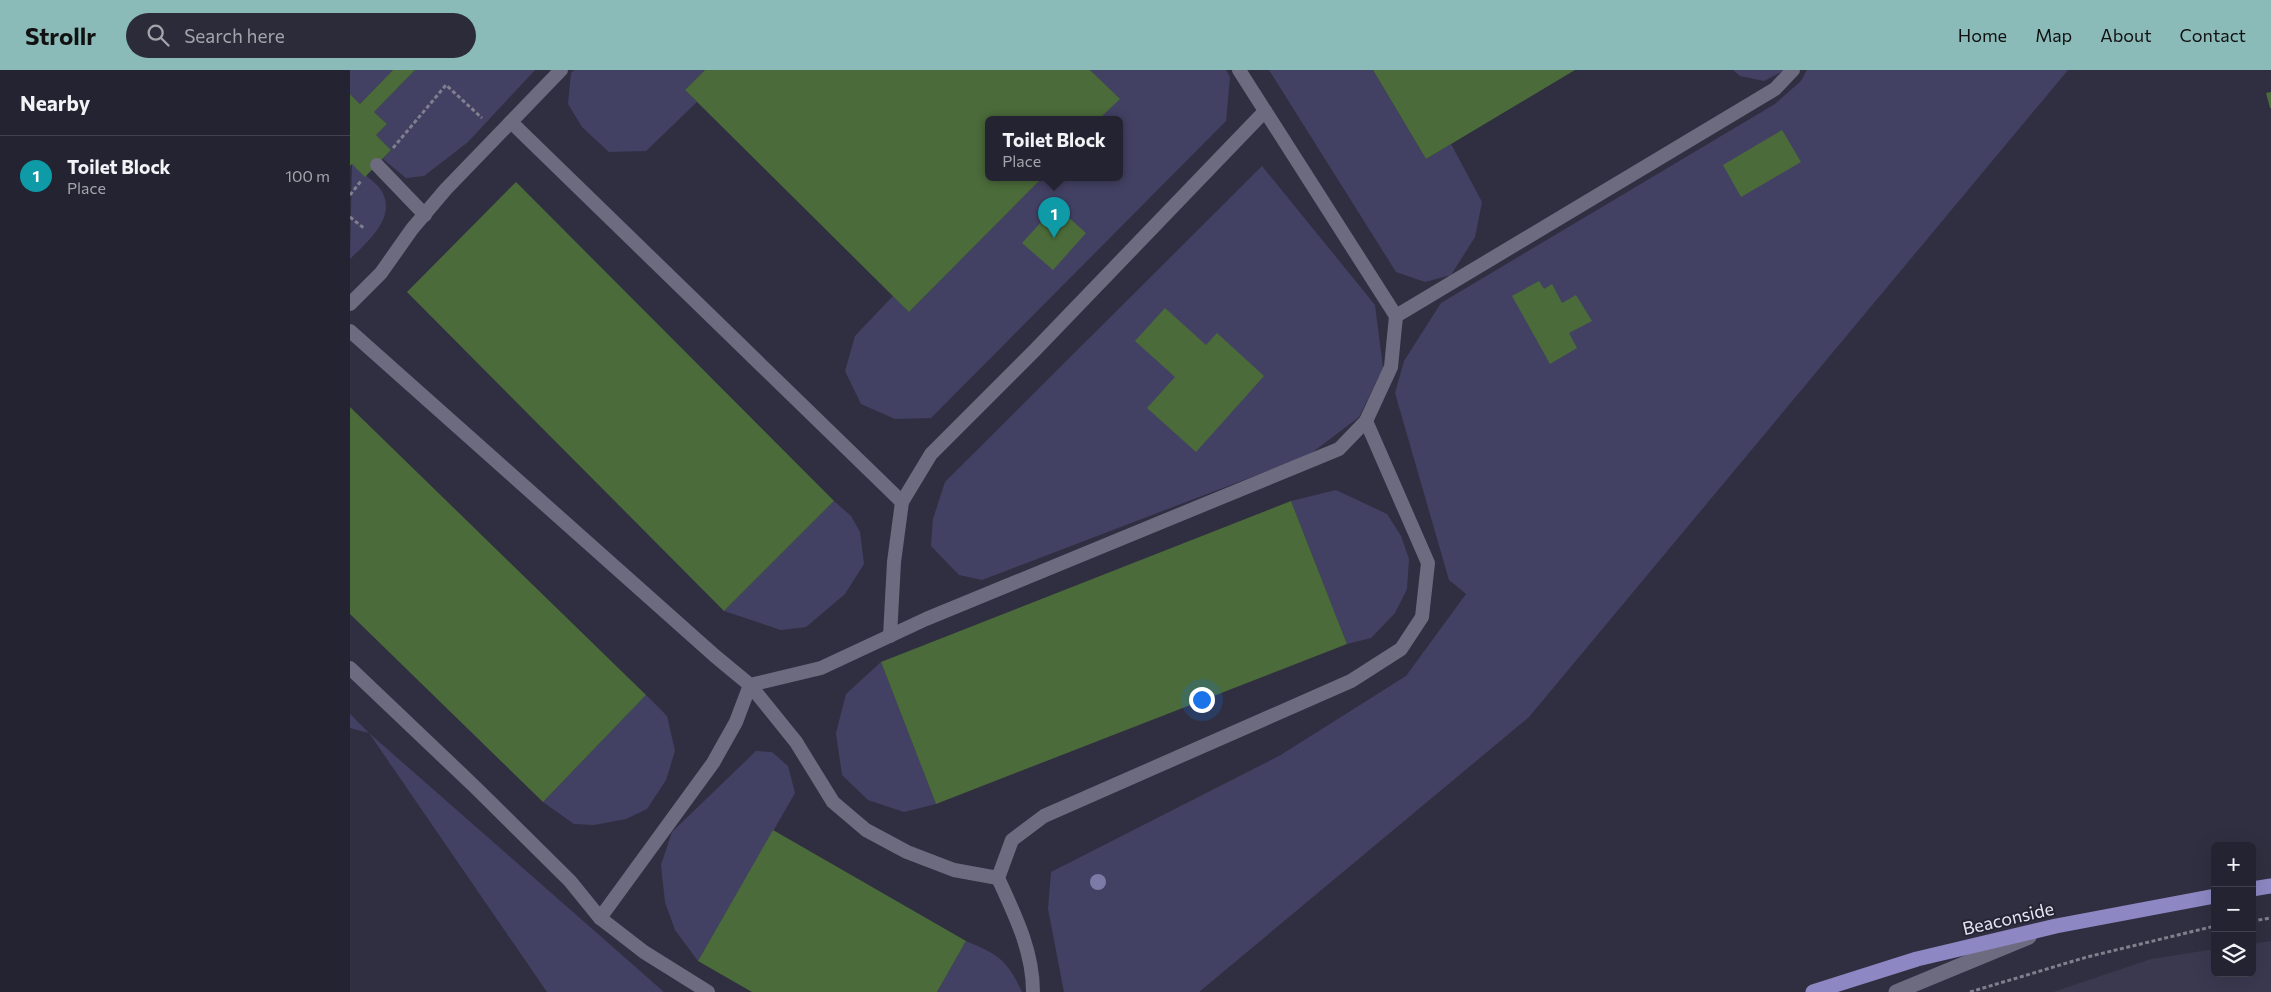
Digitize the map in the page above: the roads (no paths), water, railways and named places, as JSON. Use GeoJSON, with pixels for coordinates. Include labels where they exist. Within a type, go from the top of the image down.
{"type":"FeatureCollection","features":[{"type":"Feature","properties":{"kind":"highway"},"geometry":{"type":"LineString","coordinates":[[2256,888],[2271,886]]}},
{"type":"Feature","properties":{"kind":"highway","name":"Beaconside"},"geometry":{"type":"LineString","coordinates":[[1813,992],[1917,958],[2056,926],[2211,897]]}},
{"type":"Feature","properties":{"kind":"street"},"geometry":{"type":"LineString","coordinates":[[1896,992],[2056,926]]}},
{"type":"Feature","properties":{"kind":"lane"},"geometry":{"type":"LineString","coordinates":[[350,304],[381,273],[424,214],[561,70]]}},
{"type":"Feature","properties":{"kind":"lane"},"geometry":{"type":"LineString","coordinates":[[750,685],[821,668],[890,636],[1339,448],[1366,421],[1391,367],[1396,316],[1239,70]]}},
{"type":"Feature","properties":{"kind":"lane"},"geometry":{"type":"LineString","coordinates":[[1396,316],[1774,89],[1793,70]]}},
{"type":"Feature","properties":{"kind":"lane"},"geometry":{"type":"LineString","coordinates":[[890,636],[894,562],[902,502],[931,454],[1035,350],[1265,112]]}},
{"type":"Feature","properties":{"kind":"lane"},"geometry":{"type":"LineString","coordinates":[[511,122],[902,502]]}},
{"type":"Feature","properties":{"kind":"lane"},"geometry":{"type":"LineString","coordinates":[[377,165],[424,214]]}},
{"type":"Feature","properties":{"kind":"lane"},"geometry":{"type":"LineString","coordinates":[[350,331],[707,650],[750,685],[796,742],[833,802],[866,830],[907,852],[954,870],[998,878]]}},
{"type":"Feature","properties":{"kind":"lane"},"geometry":{"type":"LineString","coordinates":[[1032,992],[1032,980],[1024,936],[998,878],[1012,840],[1044,816],[1350,681],[1401,649],[1422,617],[1428,563],[1366,421]]}},
{"type":"Feature","properties":{"kind":"lane"},"geometry":{"type":"LineString","coordinates":[[350,668],[475,787],[556,868],[600,918],[644,952],[708,992]]}},
{"type":"Feature","properties":{"kind":"lane"},"geometry":{"type":"LineString","coordinates":[[600,918],[713,763],[736,722],[750,685]]}},
{"type":"Feature","properties":{"kind":"place","name":"Toilet Block"},"geometry":{"type":"Point","coordinates":[1054,238]}}]}
